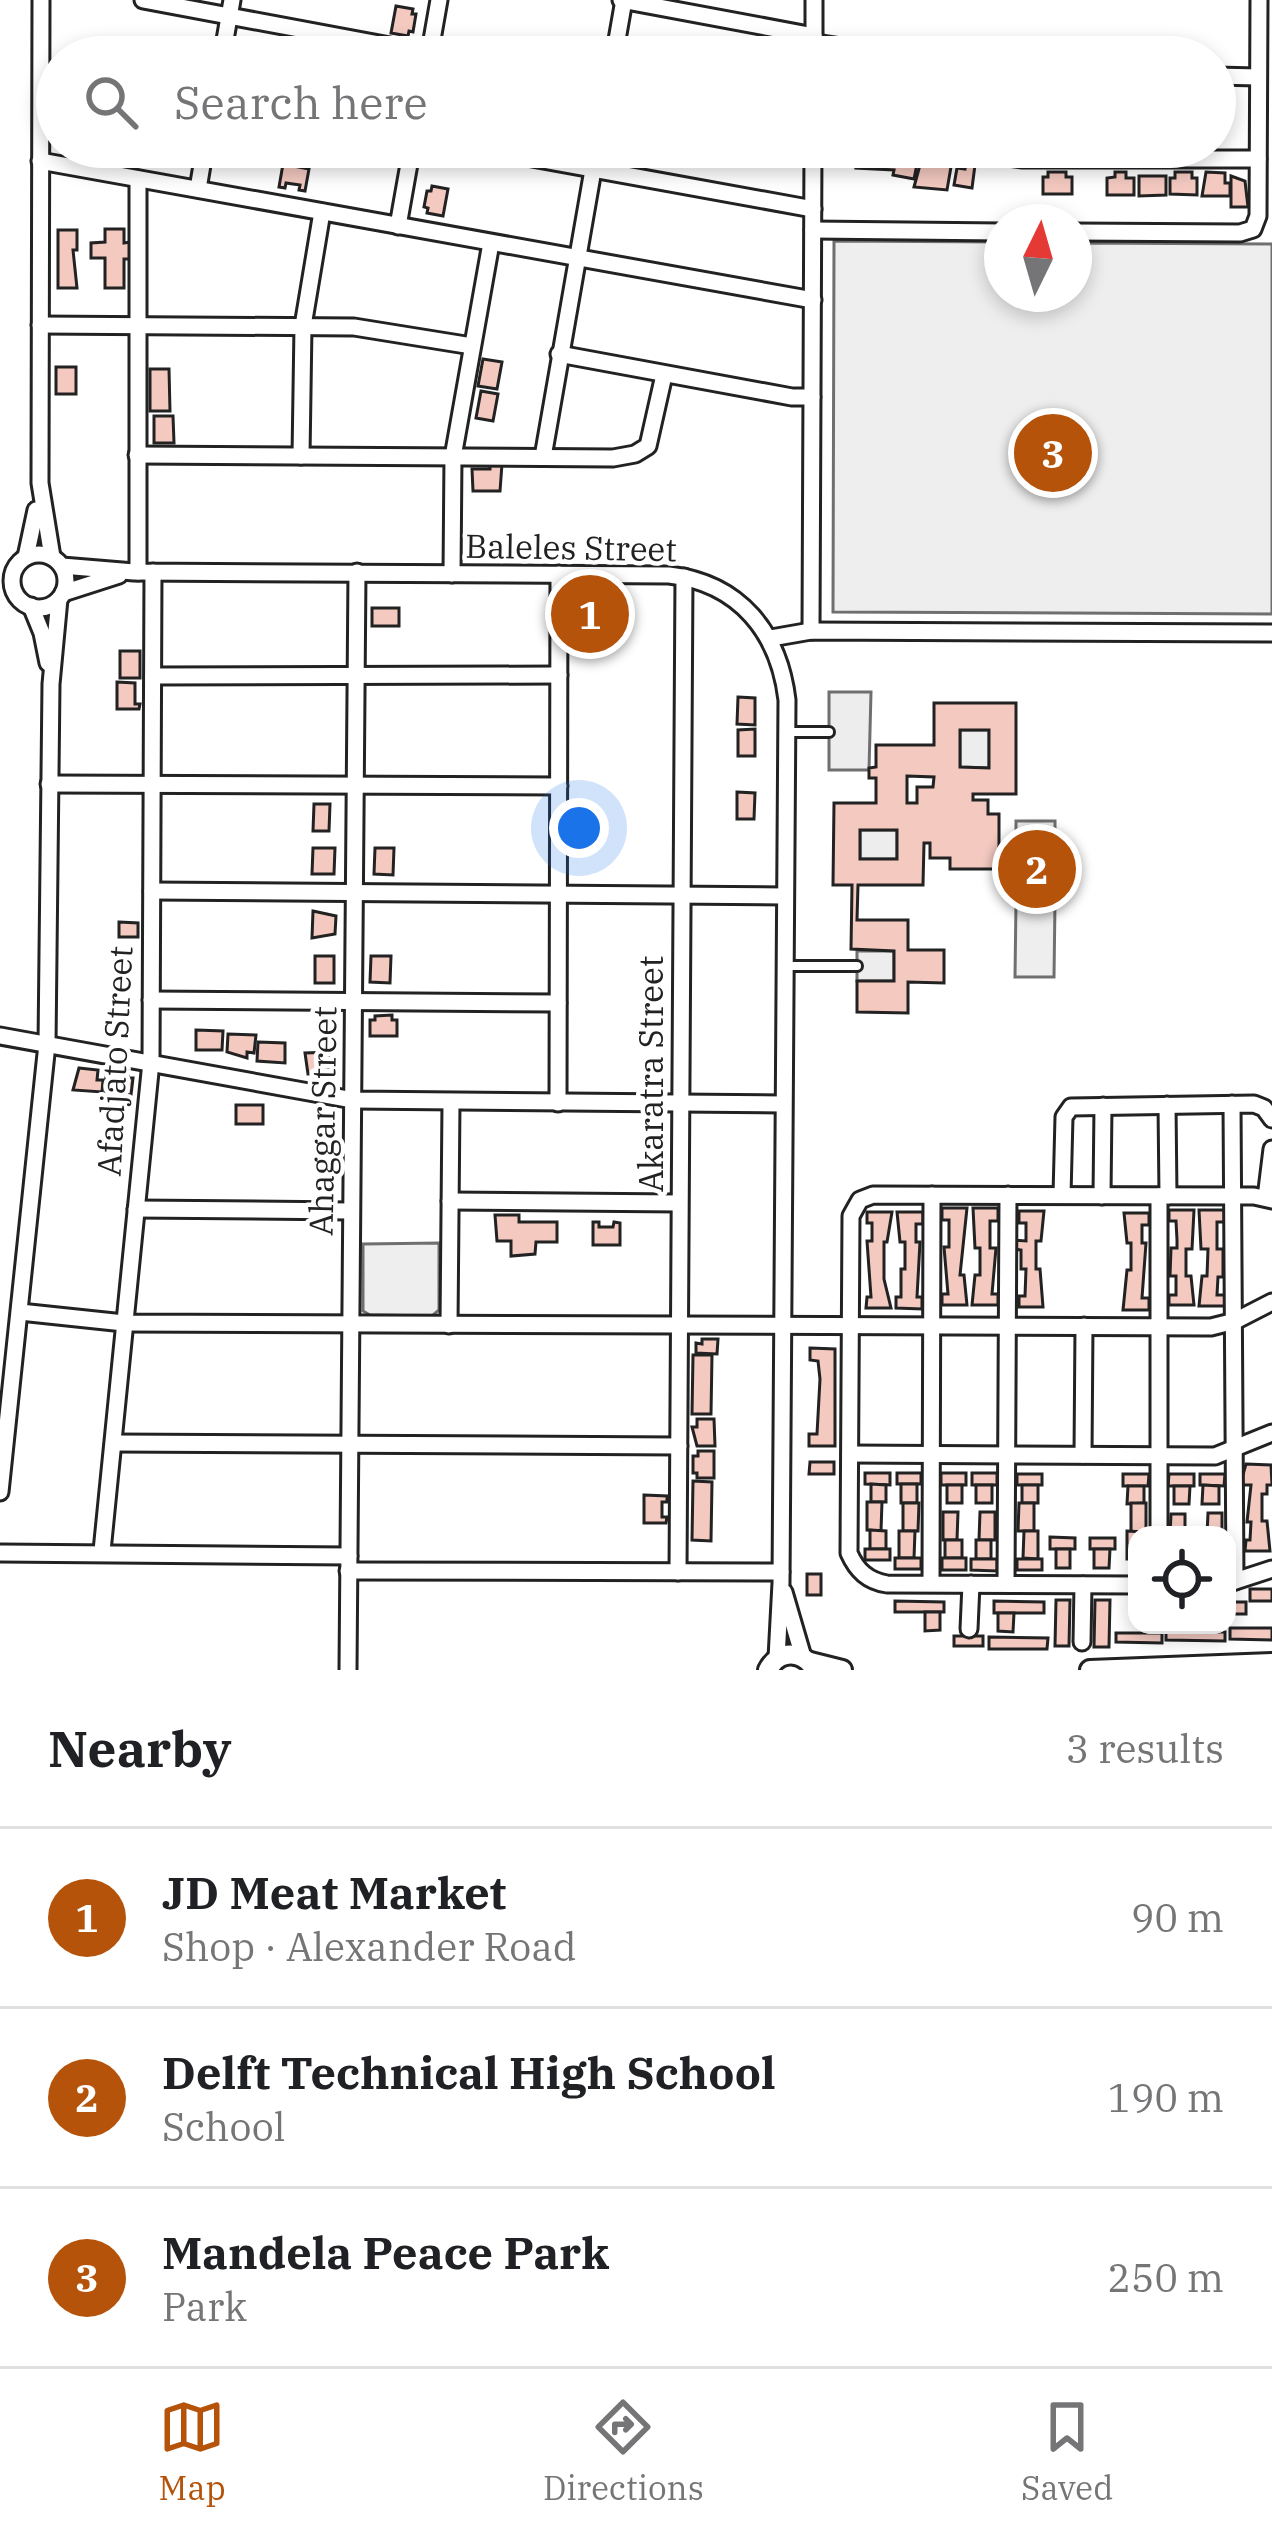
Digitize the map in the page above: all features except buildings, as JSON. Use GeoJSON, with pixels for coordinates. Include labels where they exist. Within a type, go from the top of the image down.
{"type":"FeatureCollection","features":[{"type":"Feature","properties":{"kind":"street"},"geometry":{"type":"LineString","coordinates":[[40,0],[45,36]]}},
{"type":"Feature","properties":{"kind":"street"},"geometry":{"type":"LineString","coordinates":[[143,0],[231,8],[349,36]]}},
{"type":"Feature","properties":{"kind":"street"},"geometry":{"type":"LineString","coordinates":[[433,36],[440,0]]}},
{"type":"Feature","properties":{"kind":"street"},"geometry":{"type":"LineString","coordinates":[[617,36],[623,0],[772,36]]}},
{"type":"Feature","properties":{"kind":"street"},"geometry":{"type":"LineString","coordinates":[[814,0],[814,36]]}},
{"type":"Feature","properties":{"kind":"street"},"geometry":{"type":"LineString","coordinates":[[1092,232],[1253,229],[1258,216],[1259,0]]}},
{"type":"Feature","properties":{"kind":"street"},"geometry":{"type":"LineString","coordinates":[[1236,76],[1258,77]]}},
{"type":"Feature","properties":{"kind":"street"},"geometry":{"type":"LineString","coordinates":[[1236,158],[1258,159]]}},
{"type":"Feature","properties":{"kind":"street"},"geometry":{"type":"LineString","coordinates":[[0,1492],[47,1044],[51,684],[66,583],[40,483],[40,168]]}},
{"type":"Feature","properties":{"kind":"street"},"geometry":{"type":"LineString","coordinates":[[80,168],[812,300]]}},
{"type":"Feature","properties":{"kind":"street"},"geometry":{"type":"LineString","coordinates":[[198,189],[202,168]]}},
{"type":"Feature","properties":{"kind":"street"},"geometry":{"type":"LineString","coordinates":[[398,226],[408,168]]}},
{"type":"Feature","properties":{"kind":"street"},"geometry":{"type":"LineString","coordinates":[[582,168],[813,209]]}},
{"type":"Feature","properties":{"kind":"street"},"geometry":{"type":"LineString","coordinates":[[811,631],[813,168]]}},
{"type":"Feature","properties":{"kind":"street"},"geometry":{"type":"LineString","coordinates":[[543,457],[593,170]]}},
{"type":"Feature","properties":{"kind":"street","name":"Afadjato Street"},"geometry":{"type":"LineString","coordinates":[[102,1552],[151,1062],[153,676],[137,455],[138,178]]}},
{"type":"Feature","properties":{"kind":"street"},"geometry":{"type":"LineString","coordinates":[[302,456],[303,326],[322,212]]}},
{"type":"Feature","properties":{"kind":"street"},"geometry":{"type":"LineString","coordinates":[[813,230],[984,232]]}},
{"type":"Feature","properties":{"kind":"street"},"geometry":{"type":"LineString","coordinates":[[452,574],[453,457],[491,243]]}},
{"type":"Feature","properties":{"kind":"street"},"geometry":{"type":"LineString","coordinates":[[40,325],[370,328],[472,346]]}},
{"type":"Feature","properties":{"kind":"street"},"geometry":{"type":"LineString","coordinates":[[560,354],[812,397]]}},
{"type":"Feature","properties":{"kind":"street"},"geometry":{"type":"LineString","coordinates":[[137,455],[635,454],[652,437],[664,375]]}},
{"type":"Feature","properties":{"kind":"street"},"geometry":{"type":"LineString","coordinates":[[40,483],[8,591],[31,606],[44,608],[61,596]]}},
{"type":"Feature","properties":{"kind":"street"},"geometry":{"type":"LineString","coordinates":[[14,564],[39,554],[57,562]]}},
{"type":"Feature","properties":{"kind":"street","name":"Baleles Street"},"geometry":{"type":"LineString","coordinates":[[57,562],[142,572],[684,577],[714,588],[751,612],[771,638]]}},
{"type":"Feature","properties":{"kind":"street","name":"Baleles Street"},"geometry":{"type":"LineString","coordinates":[[61,596],[142,572]]}},
{"type":"Feature","properties":{"kind":"street","name":"Ahaggar Street"},"geometry":{"type":"LineString","coordinates":[[348,1670],[357,572]]}},
{"type":"Feature","properties":{"kind":"street"},"geometry":{"type":"LineString","coordinates":[[558,1103],[559,574]]}},
{"type":"Feature","properties":{"kind":"street","name":"Akaratra Street"},"geometry":{"type":"LineString","coordinates":[[678,1572],[684,577]]}},
{"type":"Feature","properties":{"kind":"street"},"geometry":{"type":"LineString","coordinates":[[31,606],[42,633],[51,684]]}},
{"type":"Feature","properties":{"kind":"street"},"geometry":{"type":"LineString","coordinates":[[769,1667],[781,1578],[787,732],[783,666],[771,638],[811,631],[1272,633]]}},
{"type":"Feature","properties":{"kind":"street"},"geometry":{"type":"LineString","coordinates":[[153,676],[559,675]]}},
{"type":"Feature","properties":{"kind":"street"},"geometry":{"type":"LineString","coordinates":[[50,784],[559,786]]}},
{"type":"Feature","properties":{"kind":"street"},"geometry":{"type":"LineString","coordinates":[[152,891],[784,896]]}},
{"type":"Feature","properties":{"kind":"street"},"geometry":{"type":"LineString","coordinates":[[151,1000],[558,1003]]}},
{"type":"Feature","properties":{"kind":"street"},"geometry":{"type":"LineString","coordinates":[[0,1036],[353,1100],[782,1104]]}},
{"type":"Feature","properties":{"kind":"street"},"geometry":{"type":"LineString","coordinates":[[449,1325],[452,1102]]}},
{"type":"Feature","properties":{"kind":"street"},"geometry":{"type":"LineString","coordinates":[[1232,1104],[1232,1526]]}},
{"type":"Feature","properties":{"kind":"street"},"geometry":{"type":"LineString","coordinates":[[1159,1526],[1159,1327],[1168,1105]]}},
{"type":"Feature","properties":{"kind":"street"},"geometry":{"type":"LineString","coordinates":[[1062,1195],[1064,1117],[1069,1109],[1259,1105],[1272,1119]]}},
{"type":"Feature","properties":{"kind":"street"},"geometry":{"type":"LineString","coordinates":[[1102,1196],[1103,1106]]}},
{"type":"Feature","properties":{"kind":"street"},"geometry":{"type":"LineString","coordinates":[[1128,1585],[880,1583],[861,1573],[849,1553],[851,1216],[860,1200],[873,1195],[1269,1199],[1272,1149]]}},
{"type":"Feature","properties":{"kind":"street"},"geometry":{"type":"LineString","coordinates":[[931,1583],[932,1195]]}},
{"type":"Feature","properties":{"kind":"street"},"geometry":{"type":"LineString","coordinates":[[1006,1584],[1008,1195]]}},
{"type":"Feature","properties":{"kind":"street"},"geometry":{"type":"LineString","coordinates":[[450,1201],[679,1203]]}},
{"type":"Feature","properties":{"kind":"street"},"geometry":{"type":"LineString","coordinates":[[136,1209],[351,1210]]}},
{"type":"Feature","properties":{"kind":"street"},"geometry":{"type":"LineString","coordinates":[[20,1312],[124,1323],[1210,1327],[1272,1302]]}},
{"type":"Feature","properties":{"kind":"street"},"geometry":{"type":"LineString","coordinates":[[1083,1455],[1084,1326]]}},
{"type":"Feature","properties":{"kind":"street"},"geometry":{"type":"LineString","coordinates":[[850,1454],[1215,1456],[1272,1433]]}},
{"type":"Feature","properties":{"kind":"street"},"geometry":{"type":"LineString","coordinates":[[114,1442],[679,1446]]}},
{"type":"Feature","properties":{"kind":"street"},"geometry":{"type":"LineString","coordinates":[[0,1553],[102,1552],[781,1578]]}},
{"type":"Feature","properties":{"kind":"street"},"geometry":{"type":"LineString","coordinates":[[1236,1580],[1272,1569]]}},
{"type":"Feature","properties":{"kind":"street"},"geometry":{"type":"LineString","coordinates":[[781,1578],[809,1663]]}},
{"type":"Feature","properties":{"kind":"street"},"geometry":{"type":"LineString","coordinates":[[969,1629],[971,1584]]}},
{"type":"Feature","properties":{"kind":"street"},"geometry":{"type":"LineString","coordinates":[[1082,1642],[1083,1585]]}},
{"type":"Feature","properties":{"kind":"street"},"geometry":{"type":"LineString","coordinates":[[769,1667],[790,1654],[842,1670]]}},
{"type":"Feature","properties":{"kind":"street"},"geometry":{"type":"LineString","coordinates":[[1090,1670],[1272,1664]]}},
{"type":"Feature","properties":{"kind":"lane"},"geometry":{"type":"LineString","coordinates":[[787,732],[829,732]]}},
{"type":"Feature","properties":{"kind":"lane"},"geometry":{"type":"LineString","coordinates":[[784,966],[857,966]]}},
{"type":"Feature","properties":{"kind":"shaded area"},"geometry":{"type":"Polygon","coordinates":[[[834,241],[984,242],[984,312],[1092,312],[1092,243],[1272,244],[1272,614],[833,612],[834,241]]]}},
{"type":"Feature","properties":{"kind":"shaded area"},"geometry":{"type":"Polygon","coordinates":[[[829,692],[871,692],[869,770],[829,770],[829,692]]]}},
{"type":"Feature","properties":{"kind":"shaded area"},"geometry":{"type":"Polygon","coordinates":[[[960,730],[989,730],[989,768],[960,767],[960,730]]]}},
{"type":"Feature","properties":{"kind":"shaded area"},"geometry":{"type":"Polygon","coordinates":[[[1016,821],[1055,821],[1055,896],[1016,896],[1016,821]]]}},
{"type":"Feature","properties":{"kind":"shaded area"},"geometry":{"type":"Polygon","coordinates":[[[860,830],[897,830],[897,859],[860,859],[860,830]]]}},
{"type":"Feature","properties":{"kind":"shaded area"},"geometry":{"type":"Polygon","coordinates":[[[1016,902],[1055,902],[1054,977],[1015,977],[1016,902]]]}},
{"type":"Feature","properties":{"kind":"shaded area"},"geometry":{"type":"Polygon","coordinates":[[[857,951],[894,951],[894,981],[857,981],[857,951]]]}},
{"type":"Feature","properties":{"kind":"shaded area"},"geometry":{"type":"Polygon","coordinates":[[[439,1243],[439,1310],[432,1316],[363,1311],[363,1244],[439,1243]]]}},
{"type":"Feature","properties":{"kind":"place","name":"Mandela Peace Park"},"geometry":{"type":"Point","coordinates":[1053,453]}},
{"type":"Feature","properties":{"kind":"place","name":"JD Meat Market"},"geometry":{"type":"Point","coordinates":[590,614]}},
{"type":"Feature","properties":{"kind":"place","name":"Delft Technical High School"},"geometry":{"type":"Point","coordinates":[1037,869]}}]}
